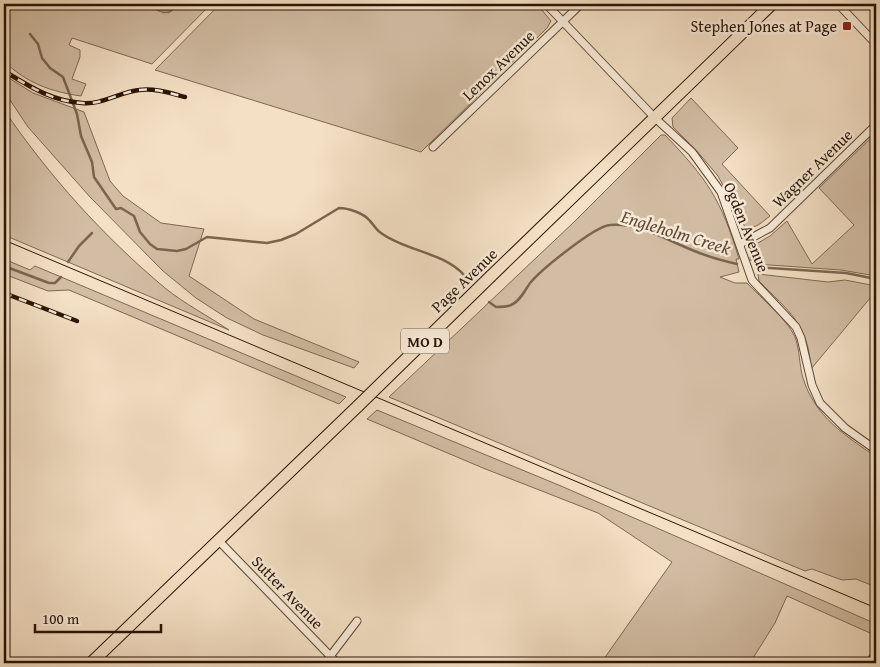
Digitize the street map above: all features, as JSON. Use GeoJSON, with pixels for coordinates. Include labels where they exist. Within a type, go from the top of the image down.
{"type":"FeatureCollection","features":[{"type":"Feature","properties":{"kind":"main road","name":"Page Avenue"},"geometry":{"type":"LineString","coordinates":[[92,663],[772,4]]}},
{"type":"Feature","properties":{"kind":"street","name":"Ogden Avenue"},"geometry":{"type":"LineString","coordinates":[[546,4],[656,118],[692,152],[721,192],[752,280],[796,327],[801,338],[812,386],[820,403],[845,428],[876,450]]}},
{"type":"Feature","properties":{"kind":"street","name":"Lenox Avenue"},"geometry":{"type":"LineString","coordinates":[[433,147],[581,4]]}},
{"type":"Feature","properties":{"kind":"street"},"geometry":{"type":"LineString","coordinates":[[838,4],[876,44]]}},
{"type":"Feature","properties":{"kind":"street","name":"Wagner Avenue"},"geometry":{"type":"LineString","coordinates":[[740,244],[770,228],[876,125]]}},
{"type":"Feature","properties":{"kind":"street","name":"Sutter Avenue"},"geometry":{"type":"LineString","coordinates":[[218,540],[337,663]]}},
{"type":"Feature","properties":{"kind":"street"},"geometry":{"type":"LineString","coordinates":[[325,663],[357,621]]}},
{"type":"Feature","properties":{"kind":"street"},"geometry":{"type":"LineString","coordinates":[[870,663],[876,653]]}},
{"type":"Feature","properties":{"kind":"shaded area"},"geometry":{"type":"Polygon","coordinates":[[[4,4],[144,4],[159,11],[169,13],[175,4],[211,4],[152,64],[72,38],[69,45],[80,50],[80,57],[72,79],[86,84],[81,96],[60,92],[30,81],[4,61],[4,4]]]}},
{"type":"Feature","properties":{"kind":"shaded area"},"geometry":{"type":"Polygon","coordinates":[[[144,4],[175,4],[172,11],[164,13],[144,4]]]}},
{"type":"Feature","properties":{"kind":"shaded area"},"geometry":{"type":"Polygon","coordinates":[[[220,4],[537,4],[551,21],[547,28],[421,152],[155,70],[220,4]]]}},
{"type":"Feature","properties":{"kind":"shaded area"},"geometry":{"type":"Polygon","coordinates":[[[4,75],[33,93],[84,112],[110,181],[123,196],[161,223],[204,229],[189,276],[254,319],[359,362],[354,368],[263,335],[227,318],[196,298],[163,271],[90,197],[28,127],[4,91],[4,75]]]}},
{"type":"Feature","properties":{"kind":"shaded area"},"geometry":{"type":"Polygon","coordinates":[[[691,98],[738,148],[722,164],[770,216],[758,225],[749,228],[745,227],[718,176],[673,127],[672,118],[691,98]]]}},
{"type":"Feature","properties":{"kind":"shaded area"},"geometry":{"type":"Polygon","coordinates":[[[4,110],[40,159],[78,205],[120,248],[165,288],[229,330],[4,235],[4,110]]]}},
{"type":"Feature","properties":{"kind":"shaded area"},"geometry":{"type":"Polygon","coordinates":[[[876,133],[876,276],[841,270],[755,264],[754,261],[750,260],[751,247],[770,236],[787,221],[812,264],[854,225],[819,188],[876,133]]]}},
{"type":"Feature","properties":{"kind":"shaded area"},"geometry":{"type":"Polygon","coordinates":[[[661,135],[665,135],[703,178],[726,221],[739,259],[736,259],[739,272],[720,277],[735,283],[747,283],[780,316],[795,337],[803,378],[815,404],[842,433],[876,457],[876,587],[856,579],[842,580],[812,569],[805,571],[389,397],[574,222],[661,135]]]}},
{"type":"Feature","properties":{"kind":"shaded area"},"geometry":{"type":"Polygon","coordinates":[[[4,259],[30,270],[35,266],[346,397],[339,404],[69,290],[48,291],[4,274],[4,259]]]}},
{"type":"Feature","properties":{"kind":"shaded area"},"geometry":{"type":"Polygon","coordinates":[[[758,274],[828,282],[845,280],[876,286],[876,291],[811,369],[806,340],[801,329],[788,310],[759,281],[758,274]]]}},
{"type":"Feature","properties":{"kind":"shaded area"},"geometry":{"type":"Polygon","coordinates":[[[377,410],[561,486],[874,623],[876,626],[870,633],[787,596],[775,623],[750,663],[601,663],[672,562],[598,513],[483,468],[367,419],[377,410]]]}},
{"type":"Feature","properties":{"kind":"waterway","name":"Engleholm Creek"},"geometry":{"type":"LineString","coordinates":[[30,34],[38,44],[42,58],[50,68],[63,77],[77,114],[81,136],[92,162],[94,177],[116,209],[121,208],[134,216],[140,232],[157,249],[177,251],[186,249],[207,237],[267,243],[281,240],[296,234],[339,208],[343,208],[364,216],[379,232],[391,239],[446,261],[464,275]]}},
{"type":"Feature","properties":{"kind":"waterway","name":"Engleholm Creek"},"geometry":{"type":"LineString","coordinates":[[489,302],[496,307],[508,306],[514,303],[520,298],[531,282],[557,259],[593,232],[610,225],[621,225],[644,230],[702,254],[737,264]]}},
{"type":"Feature","properties":{"kind":"waterway","name":"Engleholm Creek"},"geometry":{"type":"LineString","coordinates":[[68,262],[79,246],[92,233]]}},
{"type":"Feature","properties":{"kind":"waterway","name":"Engleholm Creek"},"geometry":{"type":"LineString","coordinates":[[4,266],[49,283],[55,283],[61,277]]}},
{"type":"Feature","properties":{"kind":"waterway","name":"Engleholm Creek"},"geometry":{"type":"LineString","coordinates":[[756,267],[846,273],[876,279]]}},
{"type":"Feature","properties":{"kind":"tram line"},"geometry":{"type":"LineString","coordinates":[[4,240],[876,608]]}},
{"type":"Feature","properties":{"kind":"railway"},"geometry":{"type":"LineString","coordinates":[[4,71],[41,92],[71,102],[97,102],[132,91],[145,90],[162,91],[185,97]]}},
{"type":"Feature","properties":{"kind":"railway"},"geometry":{"type":"LineString","coordinates":[[4,293],[77,321]]}},
{"type":"Feature","properties":{"kind":"place","name":"Stephen Jones at Page"},"geometry":{"type":"Point","coordinates":[847,26]}}]}
